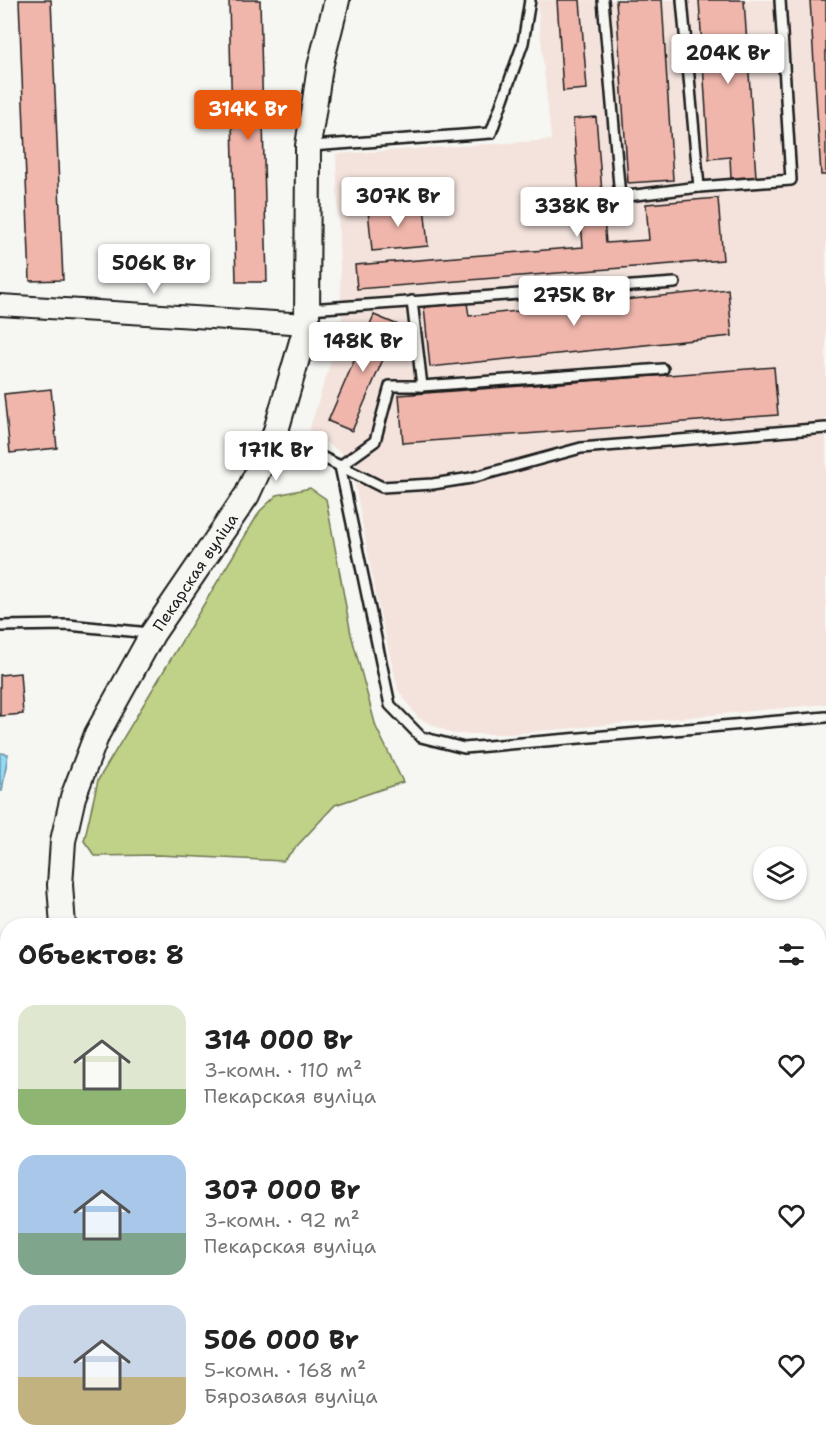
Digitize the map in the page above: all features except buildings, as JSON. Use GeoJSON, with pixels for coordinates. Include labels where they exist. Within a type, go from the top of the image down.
{"type":"FeatureCollection","features":[{"type":"Feature","properties":{"kind":"street","name":"Пекарская вуліца"},"geometry":{"type":"LineString","coordinates":[[62,918],[60,885],[63,841],[73,797],[97,734],[153,633],[247,495],[275,434],[307,317],[308,146],[320,67],[337,0]]}},
{"type":"Feature","properties":{"kind":"street"},"geometry":{"type":"LineString","coordinates":[[0,305],[307,317]]}},
{"type":"Feature","properties":{"kind":"lane"},"geometry":{"type":"LineString","coordinates":[[308,146],[491,133],[523,42],[530,0]]}},
{"type":"Feature","properties":{"kind":"lane"},"geometry":{"type":"LineString","coordinates":[[603,0],[620,197],[699,187],[790,180],[780,0]]}},
{"type":"Feature","properties":{"kind":"lane"},"geometry":{"type":"LineString","coordinates":[[682,0],[699,187]]}},
{"type":"Feature","properties":{"kind":"lane"},"geometry":{"type":"LineString","coordinates":[[307,317],[412,302],[675,283]]}},
{"type":"Feature","properties":{"kind":"lane"},"geometry":{"type":"LineString","coordinates":[[412,302],[422,386]]}},
{"type":"Feature","properties":{"kind":"lane"},"geometry":{"type":"LineString","coordinates":[[340,466],[375,441],[390,386],[422,386],[663,369]]}},
{"type":"Feature","properties":{"kind":"lane"},"geometry":{"type":"LineString","coordinates":[[275,434],[382,487],[433,484],[471,478],[581,448],[826,428]]}},
{"type":"Feature","properties":{"kind":"lane"},"geometry":{"type":"LineString","coordinates":[[340,466],[390,705],[421,737],[464,748],[826,717]]}},
{"type":"Feature","properties":{"kind":"lane"},"geometry":{"type":"LineString","coordinates":[[0,626],[68,625],[153,633]]}},
{"type":"Feature","properties":{"kind":"shaded area"},"geometry":{"type":"Polygon","coordinates":[[[537,0],[826,0],[826,704],[510,734],[453,734],[418,718],[398,690],[376,596],[354,480],[358,464],[309,431],[342,325],[336,154],[551,140],[537,0]]]}},
{"type":"Feature","properties":{"kind":"green space"},"geometry":{"type":"Polygon","coordinates":[[[310,488],[326,499],[351,634],[376,727],[403,782],[335,805],[283,861],[158,855],[95,856],[84,841],[98,780],[260,511],[277,495],[310,488]]]}},
{"type":"Feature","properties":{"kind":"water"},"geometry":{"type":"Polygon","coordinates":[[[0,753],[8,754],[2,791],[0,791],[0,753]]]}}]}
